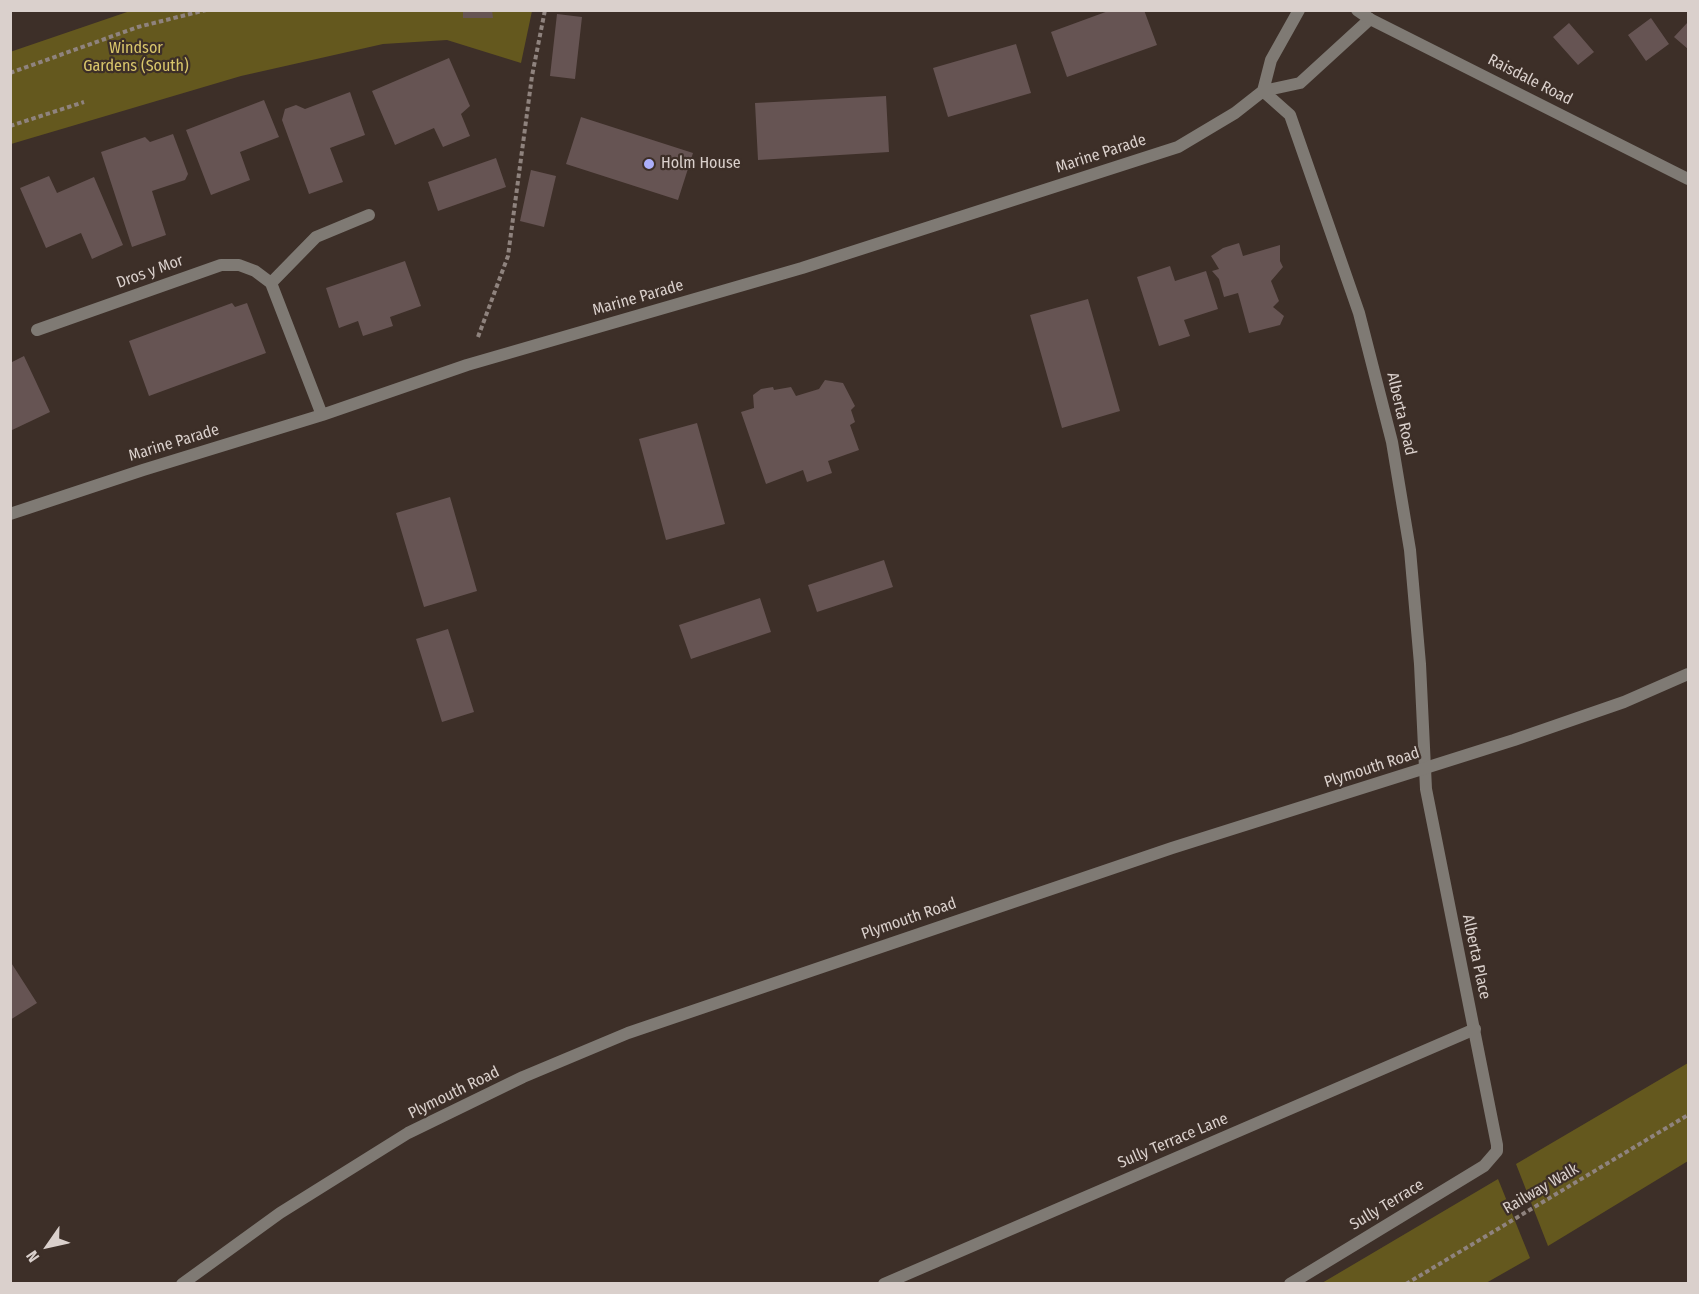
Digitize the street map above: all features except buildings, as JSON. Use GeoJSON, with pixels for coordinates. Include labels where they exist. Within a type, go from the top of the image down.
{"type":"FeatureCollection","features":[{"type":"Feature","properties":{"kind":"street"},"geometry":{"type":"LineString","coordinates":[[1263,91],[1271,60],[1299,10]]}},
{"type":"Feature","properties":{"kind":"street","name":"Raisdale Road"},"geometry":{"type":"LineString","coordinates":[[1357,10],[1370,19],[1689,179]]}},
{"type":"Feature","properties":{"kind":"street","name":"Marine Parade"},"geometry":{"type":"LineString","coordinates":[[10,514],[322,415],[467,365],[802,268],[1178,147],[1234,113],[1263,91],[1300,83],[1370,19]]}},
{"type":"Feature","properties":{"kind":"street","name":"Alberta Road"},"geometry":{"type":"LineString","coordinates":[[1263,91],[1290,115],[1359,313],[1392,442],[1410,550],[1420,664],[1424,769]]}},
{"type":"Feature","properties":{"kind":"street"},"geometry":{"type":"LineString","coordinates":[[322,415],[271,283],[316,237],[369,215]]}},
{"type":"Feature","properties":{"kind":"street","name":"Dros y Mor"},"geometry":{"type":"LineString","coordinates":[[37,330],[221,265],[239,265],[255,271],[271,283]]}},
{"type":"Feature","properties":{"kind":"street","name":"Plymouth Road"},"geometry":{"type":"LineString","coordinates":[[182,1284],[280,1212],[408,1133],[523,1077],[628,1033],[1172,848],[1424,769],[1624,702],[1689,674]]}},
{"type":"Feature","properties":{"kind":"street","name":"Alberta Place"},"geometry":{"type":"LineString","coordinates":[[1424,769],[1497,1151]]}},
{"type":"Feature","properties":{"kind":"street","name":"Sully Terrace Lane"},"geometry":{"type":"LineString","coordinates":[[884,1284],[1475,1029]]}},
{"type":"Feature","properties":{"kind":"street","name":"Sully Terrace"},"geometry":{"type":"LineString","coordinates":[[1290,1284],[1484,1166],[1497,1151]]}},
{"type":"Feature","properties":{"kind":"path"},"geometry":{"type":"LineString","coordinates":[[10,73],[138,27],[206,10]]}},
{"type":"Feature","properties":{"kind":"path"},"geometry":{"type":"LineString","coordinates":[[467,365],[508,256],[532,76],[545,10]]}},
{"type":"Feature","properties":{"kind":"path"},"geometry":{"type":"LineString","coordinates":[[10,126],[84,102]]}},
{"type":"Feature","properties":{"kind":"path","name":"Railway Walk"},"geometry":{"type":"LineString","coordinates":[[1406,1284],[1689,1115]]}},
{"type":"Feature","properties":{"kind":"green space","name":"Windsor Gardens (South)"},"geometry":{"type":"Polygon","coordinates":[[[130,11],[532,11],[521,63],[447,40],[383,44],[241,76],[11,144],[10,52],[130,11]]]}},
{"type":"Feature","properties":{"kind":"green space"},"geometry":{"type":"Polygon","coordinates":[[[1688,1063],[1688,1161],[1548,1246],[1516,1164],[1688,1063]]]}},
{"type":"Feature","properties":{"kind":"green space"},"geometry":{"type":"Polygon","coordinates":[[[1498,1179],[1530,1258],[1486,1283],[1322,1283],[1498,1179]]]}},
{"type":"Feature","properties":{"kind":"place","name":"Holm House"},"geometry":{"type":"Point","coordinates":[649,164]}}]}
